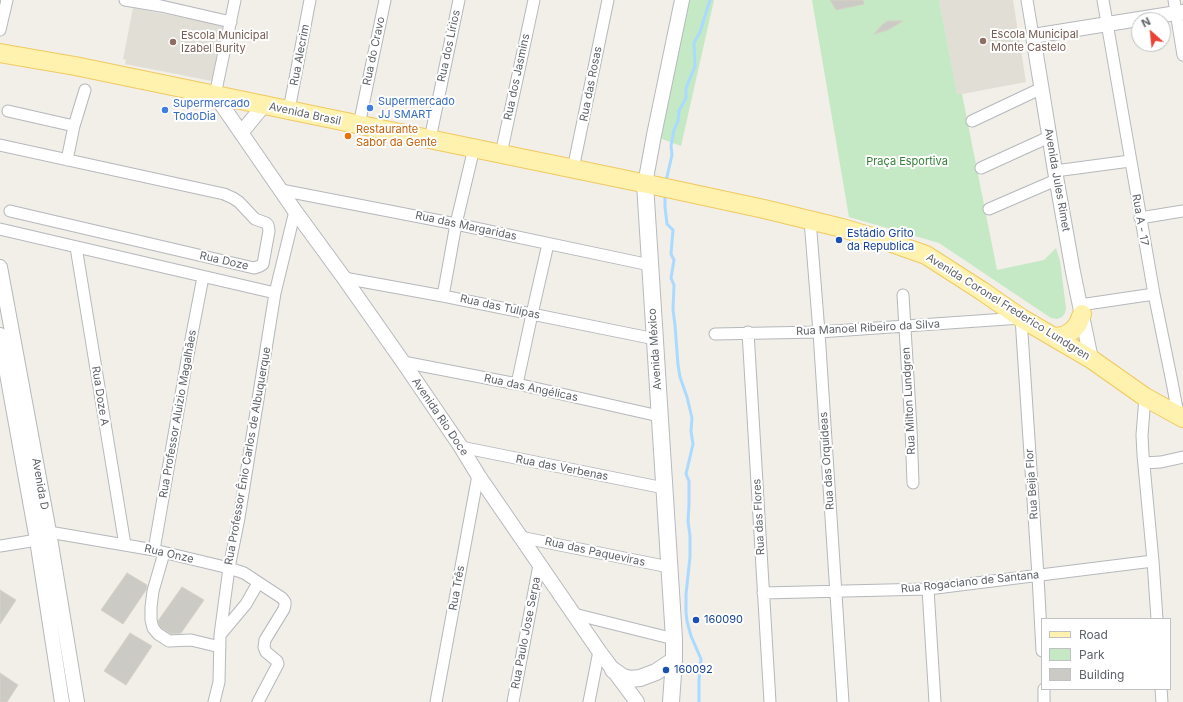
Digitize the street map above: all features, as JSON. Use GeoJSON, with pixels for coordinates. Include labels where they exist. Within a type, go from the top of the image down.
{"type":"FeatureCollection","features":[{"type":"Feature","properties":{"kind":"main road","name":"Avenida Brasil"},"geometry":{"type":"LineString","coordinates":[[0,53],[75,66],[651,185]]}},
{"type":"Feature","properties":{"kind":"main road","name":"Avenida Coronel Frederico Lundgren"},"geometry":{"type":"LineString","coordinates":[[651,185],[810,220],[889,242],[926,255],[1021,318],[1091,359],[1146,397],[1180,416]]}},
{"type":"Feature","properties":{"kind":"main road","name":"Avenida México"},"geometry":{"type":"LineString","coordinates":[[651,185],[650,265],[674,639],[671,702]]}},
{"type":"Feature","properties":{"kind":"main road"},"geometry":{"type":"LineString","coordinates":[[1054,337],[1064,336],[1072,331],[1078,324],[1081,310]]}},
{"type":"Feature","properties":{"kind":"main road"},"geometry":{"type":"LineString","coordinates":[[613,670],[623,677],[630,679],[640,678],[656,672],[674,660]]}},
{"type":"Feature","properties":{"kind":"street"},"geometry":{"type":"LineString","coordinates":[[0,30],[7,0]]}},
{"type":"Feature","properties":{"kind":"street"},"geometry":{"type":"LineString","coordinates":[[125,0],[162,3],[231,22]]}},
{"type":"Feature","properties":{"kind":"street"},"geometry":{"type":"LineString","coordinates":[[215,95],[235,0]]}},
{"type":"Feature","properties":{"kind":"street","name":"Rua Alecrim"},"geometry":{"type":"LineString","coordinates":[[289,110],[310,0]]}},
{"type":"Feature","properties":{"kind":"street","name":"Rua do Cravo"},"geometry":{"type":"LineString","coordinates":[[359,125],[385,0]]}},
{"type":"Feature","properties":{"kind":"street","name":"Rua dos Lírios"},"geometry":{"type":"LineString","coordinates":[[430,139],[459,0]]}},
{"type":"Feature","properties":{"kind":"street","name":"Rua dos Jasmins"},"geometry":{"type":"LineString","coordinates":[[501,154],[534,0]]}},
{"type":"Feature","properties":{"kind":"street","name":"Rua das Rosas"},"geometry":{"type":"LineString","coordinates":[[574,169],[608,0]]}},
{"type":"Feature","properties":{"kind":"street","name":"Avenida México"},"geometry":{"type":"LineString","coordinates":[[651,185],[682,0]]}},
{"type":"Feature","properties":{"kind":"street","name":"Avenida Jules Rimet"},"geometry":{"type":"LineString","coordinates":[[1027,0],[1073,272],[1091,359]]}},
{"type":"Feature","properties":{"kind":"street","name":"Rua A - 17"},"geometry":{"type":"LineString","coordinates":[[1103,0],[1154,294],[1180,416]]}},
{"type":"Feature","properties":{"kind":"street"},"geometry":{"type":"LineString","coordinates":[[1033,36],[1107,24],[1178,8],[1183,55]]}},
{"type":"Feature","properties":{"kind":"street"},"geometry":{"type":"LineString","coordinates":[[972,121],[1042,88]]}},
{"type":"Feature","properties":{"kind":"street"},"geometry":{"type":"LineString","coordinates":[[67,160],[74,126],[84,90]]}},
{"type":"Feature","properties":{"kind":"street","name":"Avenida Rio Doce"},"geometry":{"type":"LineString","coordinates":[[215,95],[295,211],[403,362],[539,565],[637,702]]}},
{"type":"Feature","properties":{"kind":"street"},"geometry":{"type":"LineString","coordinates":[[241,133],[264,105]]}},
{"type":"Feature","properties":{"kind":"street"},"geometry":{"type":"LineString","coordinates":[[8,111],[74,126]]}},
{"type":"Feature","properties":{"kind":"street"},"geometry":{"type":"LineString","coordinates":[[980,168],[1049,137]]}},
{"type":"Feature","properties":{"kind":"street","name":"Rua Doze"},"geometry":{"type":"LineString","coordinates":[[0,145],[224,194],[233,198],[244,206],[255,219],[266,223],[269,231],[262,264],[254,268],[10,211]]}},
{"type":"Feature","properties":{"kind":"street"},"geometry":{"type":"LineString","coordinates":[[444,296],[456,224],[474,148]]}},
{"type":"Feature","properties":{"kind":"street"},"geometry":{"type":"LineString","coordinates":[[989,209],[1056,176],[1130,161]]}},
{"type":"Feature","properties":{"kind":"street","name":"Rua das Margaridas"},"geometry":{"type":"LineString","coordinates":[[281,190],[456,224],[650,265]]}},
{"type":"Feature","properties":{"kind":"street","name":"Rua Professor Ênio Carlos de Albuquerque"},"geometry":{"type":"LineString","coordinates":[[214,702],[219,682],[220,635],[229,568],[239,518],[275,293],[295,211]]}},
{"type":"Feature","properties":{"kind":"street"},"geometry":{"type":"LineString","coordinates":[[1140,218],[1183,211]]}},
{"type":"Feature","properties":{"kind":"street","name":"Rua das Orquídeas"},"geometry":{"type":"LineString","coordinates":[[810,220],[819,332],[842,702]]}},
{"type":"Feature","properties":{"kind":"street","name":"Rua Doze"},"geometry":{"type":"LineString","coordinates":[[0,230],[275,293]]}},
{"type":"Feature","properties":{"kind":"street"},"geometry":{"type":"LineString","coordinates":[[517,384],[548,244]]}},
{"type":"Feature","properties":{"kind":"street","name":"Rua Doze A"},"geometry":{"type":"LineString","coordinates":[[76,247],[125,545]]}},
{"type":"Feature","properties":{"kind":"street","name":"Avenida D"},"geometry":{"type":"LineString","coordinates":[[0,267],[28,455],[77,702]]}},
{"type":"Feature","properties":{"kind":"street","name":"Rua Professor Aluizio Magalhães"},"geometry":{"type":"LineString","coordinates":[[203,277],[187,360],[151,607],[151,620],[153,628],[158,634],[169,641],[191,640],[220,647]]}},
{"type":"Feature","properties":{"kind":"street","name":"Rua das Tulipas"},"geometry":{"type":"LineString","coordinates":[[344,278],[444,296],[654,339]]}},
{"type":"Feature","properties":{"kind":"street"},"geometry":{"type":"LineString","coordinates":[[1081,310],[1154,294]]}},
{"type":"Feature","properties":{"kind":"street","name":"Rua Milton Lundgren"},"geometry":{"type":"LineString","coordinates":[[903,295],[906,327],[913,483]]}},
{"type":"Feature","properties":{"kind":"street","name":"Rua Manoel Ribeiro da Silva"},"geometry":{"type":"LineString","coordinates":[[715,334],[748,332],[819,332],[1021,318]]}},
{"type":"Feature","properties":{"kind":"street","name":"Rua Beija Flor"},"geometry":{"type":"LineString","coordinates":[[1021,318],[1041,632]]}},
{"type":"Feature","properties":{"kind":"street","name":"Rua das Flores"},"geometry":{"type":"LineString","coordinates":[[748,332],[770,702]]}},
{"type":"Feature","properties":{"kind":"street","name":"Avenida D"},"geometry":{"type":"LineString","coordinates":[[0,335],[28,455]]}},
{"type":"Feature","properties":{"kind":"street","name":"Rua das Angélicas"},"geometry":{"type":"LineString","coordinates":[[403,362],[517,384],[659,416]]}},
{"type":"Feature","properties":{"kind":"street"},"geometry":{"type":"LineString","coordinates":[[1146,397],[1142,435],[1157,618]]}},
{"type":"Feature","properties":{"kind":"street","name":"Rua das Verbenas"},"geometry":{"type":"LineString","coordinates":[[461,447],[664,488]]}},
{"type":"Feature","properties":{"kind":"street"},"geometry":{"type":"LineString","coordinates":[[1144,463],[1161,462],[1183,457]]}},
{"type":"Feature","properties":{"kind":"street","name":"Rua Três"},"geometry":{"type":"LineString","coordinates":[[436,702],[478,475]]}},
{"type":"Feature","properties":{"kind":"street","name":"Rua Onze"},"geometry":{"type":"LineString","coordinates":[[0,546],[43,536],[125,545],[229,568],[244,573],[282,598],[285,605],[265,640],[264,647],[266,652],[277,661],[278,664],[258,702]]}},
{"type":"Feature","properties":{"kind":"street","name":"Avenida D"},"geometry":{"type":"LineString","coordinates":[[43,536],[62,702]]}},
{"type":"Feature","properties":{"kind":"street","name":"Rua das Paqueviras"},"geometry":{"type":"LineString","coordinates":[[520,537],[669,567]]}},
{"type":"Feature","properties":{"kind":"street","name":"Rua Rogaciano de Santana"},"geometry":{"type":"LineString","coordinates":[[763,593],[928,589],[1153,561]]}},
{"type":"Feature","properties":{"kind":"street","name":"Rua Paulo Jose Serpa"},"geometry":{"type":"LineString","coordinates":[[513,702],[539,565]]}},
{"type":"Feature","properties":{"kind":"street"},"geometry":{"type":"LineString","coordinates":[[220,635],[246,604],[258,583]]}},
{"type":"Feature","properties":{"kind":"street"},"geometry":{"type":"LineString","coordinates":[[928,589],[935,702]]}},
{"type":"Feature","properties":{"kind":"street"},"geometry":{"type":"LineString","coordinates":[[574,614],[674,639]]}},
{"type":"Feature","properties":{"kind":"street"},"geometry":{"type":"LineString","coordinates":[[589,702],[599,650]]}},
{"type":"Feature","properties":{"kind":"street"},"geometry":{"type":"LineString","coordinates":[[1044,690],[1044,702]]}},
{"type":"Feature","properties":{"kind":"street"},"geometry":{"type":"LineString","coordinates":[[1161,690],[1162,702]]}},
{"type":"Feature","properties":{"kind":"shaded area","name":"Escola Municipal Monte Castelo"},"geometry":{"type":"Polygon","coordinates":[[[939,0],[1013,0],[1026,82],[957,95],[939,0]]]}},
{"type":"Feature","properties":{"kind":"shaded area","name":"Escola Municipal Izabel Burity"},"geometry":{"type":"Polygon","coordinates":[[[133,8],[223,25],[212,81],[125,64],[126,60],[123,59],[133,8]]]}},
{"type":"Feature","properties":{"kind":"green space"},"geometry":{"type":"Polygon","coordinates":[[[684,0],[714,0],[681,146],[654,136],[684,0]]]}},
{"type":"Feature","properties":{"kind":"green space","name":"Praça Esportiva"},"geometry":{"type":"Polygon","coordinates":[[[812,0],[939,0],[957,94],[962,94],[997,270],[1044,260],[1056,248],[1060,261],[1066,308],[1062,317],[1057,319],[1051,318],[939,243],[849,217],[812,0]]]}},
{"type":"Feature","properties":{"kind":"building"},"geometry":{"type":"Polygon","coordinates":[[[830,0],[863,0],[864,4],[836,10],[830,0]]]}},
{"type":"Feature","properties":{"kind":"building"},"geometry":{"type":"Polygon","coordinates":[[[888,21],[903,21],[888,30],[874,34],[883,24],[888,21]]]}},
{"type":"Feature","properties":{"kind":"building"},"geometry":{"type":"Polygon","coordinates":[[[127,573],[147,585],[146,590],[123,624],[101,610],[127,573]]]}},
{"type":"Feature","properties":{"kind":"building"},"geometry":{"type":"Polygon","coordinates":[[[182,587],[204,600],[181,633],[171,634],[159,625],[158,621],[182,587]]]}},
{"type":"Feature","properties":{"kind":"building"},"geometry":{"type":"Polygon","coordinates":[[[0,590],[16,600],[0,624],[0,590]]]}},
{"type":"Feature","properties":{"kind":"building"},"geometry":{"type":"Polygon","coordinates":[[[130,633],[152,646],[126,685],[104,671],[130,633]]]}},
{"type":"Feature","properties":{"kind":"building"},"geometry":{"type":"Polygon","coordinates":[[[0,673],[18,685],[7,702],[0,702],[0,673]]]}},
{"type":"Feature","properties":{"kind":"waterway"},"geometry":{"type":"LineString","coordinates":[[666,181],[672,155],[671,146],[674,130],[678,121],[679,111],[686,98],[686,88],[695,66],[694,43],[700,32],[710,0]]}},
{"type":"Feature","properties":{"kind":"waterway"},"geometry":{"type":"LineString","coordinates":[[665,195],[667,224],[673,230],[671,254],[674,260],[671,278],[674,285],[673,310],[678,365],[692,418],[691,431],[693,444],[686,474],[689,481],[688,521],[690,536],[686,612],[691,636],[701,659],[699,702]]}},
{"type":"Feature","properties":{"kind":"place","name":"Escola Municipal Monte Castelo"},"geometry":{"type":"Point","coordinates":[983,41]}},
{"type":"Feature","properties":{"kind":"place","name":"Escola Municipal Izabel Burity"},"geometry":{"type":"Point","coordinates":[173,42]}},
{"type":"Feature","properties":{"kind":"place","name":"Supermercado JJ SMART"},"geometry":{"type":"Point","coordinates":[370,108]}},
{"type":"Feature","properties":{"kind":"place","name":"Supermercado TodoDia"},"geometry":{"type":"Point","coordinates":[165,110]}},
{"type":"Feature","properties":{"kind":"place","name":"Restaurante Sabor da Gente"},"geometry":{"type":"Point","coordinates":[348,136]}},
{"type":"Feature","properties":{"kind":"place","name":"Estádio Grito da Republica"},"geometry":{"type":"Point","coordinates":[839,240]}},
{"type":"Feature","properties":{"kind":"place","name":"160090"},"geometry":{"type":"Point","coordinates":[696,620]}},
{"type":"Feature","properties":{"kind":"place","name":"160092"},"geometry":{"type":"Point","coordinates":[666,670]}}]}
